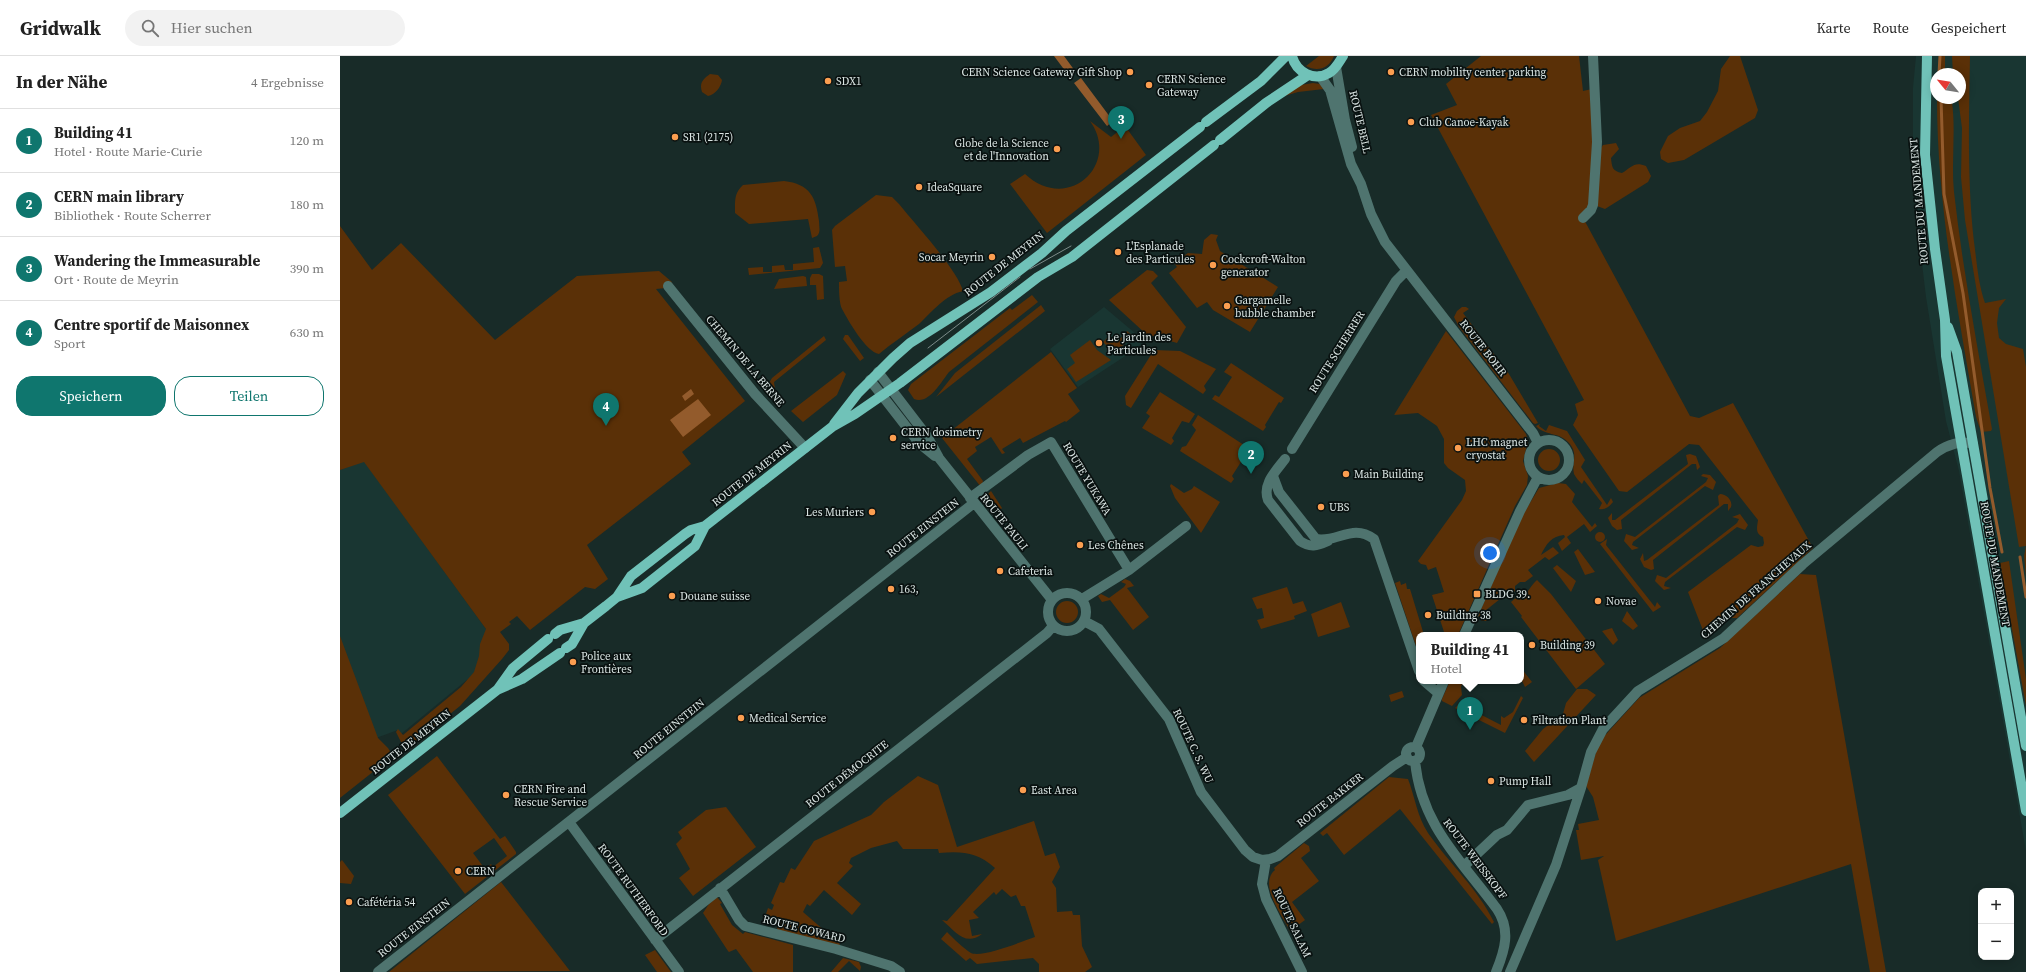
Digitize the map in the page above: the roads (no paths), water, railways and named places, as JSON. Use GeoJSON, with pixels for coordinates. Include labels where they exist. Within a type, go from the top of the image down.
{"type":"FeatureCollection","features":[{"type":"Feature","properties":{"kind":"main road","name":"ROUTE DE MEYRIN"},"geometry":{"type":"LineString","coordinates":[[832,427],[870,380],[910,343],[974,304],[1015,274],[1066,231],[1203,124],[1261,81],[1286,56]]}},
{"type":"Feature","properties":{"kind":"main road"},"geometry":{"type":"LineString","coordinates":[[1292,56],[1298,69],[1308,75],[1320,76],[1329,73],[1340,60]]}},
{"type":"Feature","properties":{"kind":"main road","name":"ROUTE DU MANDEMENT"},"geometry":{"type":"LineString","coordinates":[[1927,56],[1925,116],[1927,178],[1934,249],[1946,320],[1957,352],[2026,744]]}},
{"type":"Feature","properties":{"kind":"main road","name":"ROUTE DE MEYRIN"},"geometry":{"type":"LineString","coordinates":[[497,690],[513,668],[560,630],[584,623],[606,606],[617,597],[631,576],[685,534],[691,530],[705,526],[832,427],[891,389],[1038,277],[1072,257],[1266,103],[1308,75]]}},
{"type":"Feature","properties":{"kind":"main road","name":"ROUTE DU MANDEMENT"},"geometry":{"type":"LineString","coordinates":[[1946,320],[1946,356],[2024,777],[2026,811]]}},
{"type":"Feature","properties":{"kind":"main road","name":"ROUTE DE MEYRIN"},"geometry":{"type":"LineString","coordinates":[[617,597],[642,588],[695,546],[705,526]]}},
{"type":"Feature","properties":{"kind":"main road","name":"ROUTE DE MEYRIN"},"geometry":{"type":"LineString","coordinates":[[340,813],[497,690],[522,679],[572,644],[584,623]]}},
{"type":"Feature","properties":{"kind":"street"},"geometry":{"type":"LineString","coordinates":[[1583,218],[1591,210],[1593,205],[1597,142],[1593,56]]}},
{"type":"Feature","properties":{"kind":"street","name":"ROUTE BELL"},"geometry":{"type":"LineString","coordinates":[[1340,60],[1345,120],[1357,163],[1361,184]]}},
{"type":"Feature","properties":{"kind":"street","name":"ROUTE BELL"},"geometry":{"type":"LineString","coordinates":[[1320,76],[1330,90],[1342,137],[1351,164],[1361,184],[1379,233],[1391,252],[1406,271]]}},
{"type":"Feature","properties":{"kind":"street","name":"ROUTE BOHR"},"geometry":{"type":"LineString","coordinates":[[1406,271],[1489,374],[1533,432],[1538,443]]}},
{"type":"Feature","properties":{"kind":"street","name":"ROUTE SCHERRER"},"geometry":{"type":"LineString","coordinates":[[1292,449],[1396,281],[1406,271]]}},
{"type":"Feature","properties":{"kind":"street","name":"CHEMIN DE LA BERNE"},"geometry":{"type":"LineString","coordinates":[[668,286],[755,394],[805,448]]}},
{"type":"Feature","properties":{"kind":"street","name":"ROUTE PAULI"},"geometry":{"type":"LineString","coordinates":[[878,372],[927,436],[939,458],[1052,600]]}},
{"type":"Feature","properties":{"kind":"street","name":"ROUTE PAULI"},"geometry":{"type":"LineString","coordinates":[[870,380],[919,443],[939,458]]}},
{"type":"Feature","properties":{"kind":"street"},"geometry":{"type":"LineString","coordinates":[[1544,440],[1557,441],[1567,450],[1569,456],[1567,469],[1563,474],[1551,480],[1538,477],[1533,473],[1529,460],[1530,453],[1538,443],[1544,440]]}},
{"type":"Feature","properties":{"kind":"street","name":"ROUTE YUKAWA"},"geometry":{"type":"LineString","coordinates":[[972,500],[1028,455],[1052,442],[1129,570]]}},
{"type":"Feature","properties":{"kind":"street"},"geometry":{"type":"LineString","coordinates":[[1962,443],[1973,444]]}},
{"type":"Feature","properties":{"kind":"street","name":"CHEMIN DE FRANCHEVAUX"},"geometry":{"type":"LineString","coordinates":[[1510,972],[1556,865],[1591,752],[1598,736],[1632,697],[1644,687],[1724,638],[1807,562],[1937,452],[1949,445],[1962,443]]}},
{"type":"Feature","properties":{"kind":"street"},"geometry":{"type":"LineString","coordinates":[[1285,459],[1268,482],[1266,490],[1268,500],[1300,541],[1305,544],[1317,546],[1331,539]]}},
{"type":"Feature","properties":{"kind":"street"},"geometry":{"type":"LineString","coordinates":[[1273,476],[1279,492],[1312,535],[1323,540],[1359,532],[1367,534],[1374,539],[1416,662]]}},
{"type":"Feature","properties":{"kind":"street"},"geometry":{"type":"LineString","coordinates":[[1465,632],[1520,511],[1538,477]]}},
{"type":"Feature","properties":{"kind":"street","name":"ROUTE EINSTEIN"},"geometry":{"type":"LineString","coordinates":[[378,972],[569,822],[972,500]]}},
{"type":"Feature","properties":{"kind":"street"},"geometry":{"type":"LineString","coordinates":[[1274,507],[1278,500],[1287,502]]}},
{"type":"Feature","properties":{"kind":"street"},"geometry":{"type":"LineString","coordinates":[[1082,599],[1129,570],[1186,526]]}},
{"type":"Feature","properties":{"kind":"street"},"geometry":{"type":"LineString","coordinates":[[1069,593],[1082,599],[1086,610],[1084,621],[1078,628],[1070,631],[1061,630],[1053,626],[1048,613],[1052,600],[1061,594],[1069,593]]}},
{"type":"Feature","properties":{"kind":"street","name":"ROUTE C. S. WU"},"geometry":{"type":"LineString","coordinates":[[1084,621],[1099,629],[1169,719],[1190,770],[1201,792],[1212,808],[1245,850],[1253,857],[1266,860]]}},
{"type":"Feature","properties":{"kind":"street","name":"ROUTE DÉMOCRITE"},"geometry":{"type":"LineString","coordinates":[[655,940],[1047,633],[1053,626]]}},
{"type":"Feature","properties":{"kind":"street"},"geometry":{"type":"LineString","coordinates":[[1428,684],[1438,693],[1442,684]]}},
{"type":"Feature","properties":{"kind":"street","name":"ROUTE WEISSKOPF"},"geometry":{"type":"LineString","coordinates":[[1438,693],[1416,747],[1421,755],[1419,759],[1411,759],[1417,776],[1423,803],[1429,816],[1444,840],[1497,909],[1506,930],[1506,945],[1496,972]]}},
{"type":"Feature","properties":{"kind":"street","name":"ROUTE BAKKER"},"geometry":{"type":"LineString","coordinates":[[1266,860],[1281,854],[1396,764],[1411,759]]}},
{"type":"Feature","properties":{"kind":"street"},"geometry":{"type":"LineString","coordinates":[[1396,764],[1417,776]]}},
{"type":"Feature","properties":{"kind":"street"},"geometry":{"type":"LineString","coordinates":[[1464,866],[1497,835],[1507,830],[1528,805],[1568,795],[1581,788]]}},
{"type":"Feature","properties":{"kind":"street","name":"ROUTE RUTHERFORD"},"geometry":{"type":"LineString","coordinates":[[569,822],[679,972]]}},
{"type":"Feature","properties":{"kind":"street","name":"ROUTE SALAM"},"geometry":{"type":"LineString","coordinates":[[1266,860],[1262,884],[1266,898],[1302,972]]}},
{"type":"Feature","properties":{"kind":"street","name":"ROUTE GOWARD"},"geometry":{"type":"LineString","coordinates":[[720,888],[739,920],[745,926],[843,951],[891,966],[900,972]]}},
{"type":"Feature","properties":{"kind":"waterway"},"geometry":{"type":"LineString","coordinates":[[1939,68],[1940,56]]}},
{"type":"Feature","properties":{"kind":"waterway"},"geometry":{"type":"LineString","coordinates":[[1941,104],[1944,194],[1963,293],[1990,488],[2002,552]]}},
{"type":"Feature","properties":{"kind":"waterway"},"geometry":{"type":"LineString","coordinates":[[2020,557],[2026,597]]}},
{"type":"Feature","properties":{"kind":"tram line"},"geometry":{"type":"LineString","coordinates":[[1030,269],[1071,246]]}},
{"type":"Feature","properties":{"kind":"tram line"},"geometry":{"type":"LineString","coordinates":[[928,348],[1020,277]]}},
{"type":"Feature","properties":{"kind":"place","name":"CERN Science Gateway Gift Shop"},"geometry":{"type":"Point","coordinates":[1130,72]}},
{"type":"Feature","properties":{"kind":"place","name":"CERN mobility center parking"},"geometry":{"type":"Point","coordinates":[1391,72]}},
{"type":"Feature","properties":{"kind":"place","name":"SDX1"},"geometry":{"type":"Point","coordinates":[828,81]}},
{"type":"Feature","properties":{"kind":"place","name":"CERN Science Gateway"},"geometry":{"type":"Point","coordinates":[1149,85]}},
{"type":"Feature","properties":{"kind":"place","name":"Club Canoe-Kayak"},"geometry":{"type":"Point","coordinates":[1411,122]}},
{"type":"Feature","properties":{"kind":"place","name":"SR1 (2175)"},"geometry":{"type":"Point","coordinates":[675,137]}},
{"type":"Feature","properties":{"kind":"place","name":"Wandering the Immeasurable"},"geometry":{"type":"Point","coordinates":[1121,139]}},
{"type":"Feature","properties":{"kind":"place","name":"Globe de la Science et de l'Innovation"},"geometry":{"type":"Point","coordinates":[1057,149]}},
{"type":"Feature","properties":{"kind":"place","name":"IdeaSquare"},"geometry":{"type":"Point","coordinates":[919,187]}},
{"type":"Feature","properties":{"kind":"place","name":"L'Esplanade des Particules"},"geometry":{"type":"Point","coordinates":[1118,252]}},
{"type":"Feature","properties":{"kind":"place","name":"Socar Meyrin"},"geometry":{"type":"Point","coordinates":[992,257]}},
{"type":"Feature","properties":{"kind":"place","name":"Cockcroft-Walton generator"},"geometry":{"type":"Point","coordinates":[1213,265]}},
{"type":"Feature","properties":{"kind":"place","name":"Gargamelle bubble chamber"},"geometry":{"type":"Point","coordinates":[1227,306]}},
{"type":"Feature","properties":{"kind":"place","name":"Le Jardin des Particules"},"geometry":{"type":"Point","coordinates":[1099,343]}},
{"type":"Feature","properties":{"kind":"place","name":"Centre sportif de Maisonnex"},"geometry":{"type":"Point","coordinates":[606,426]}},
{"type":"Feature","properties":{"kind":"place","name":"CERN dosimetry service"},"geometry":{"type":"Point","coordinates":[893,438]}},
{"type":"Feature","properties":{"kind":"place","name":"LHC magnet cryostat"},"geometry":{"type":"Point","coordinates":[1458,448]}},
{"type":"Feature","properties":{"kind":"place","name":"CERN main library"},"geometry":{"type":"Point","coordinates":[1251,474]}},
{"type":"Feature","properties":{"kind":"place","name":"Main Building"},"geometry":{"type":"Point","coordinates":[1346,474]}},
{"type":"Feature","properties":{"kind":"place","name":"UBS"},"geometry":{"type":"Point","coordinates":[1321,507]}},
{"type":"Feature","properties":{"kind":"place","name":"Les Muriers"},"geometry":{"type":"Point","coordinates":[872,512]}},
{"type":"Feature","properties":{"kind":"place","name":"Les Chênes"},"geometry":{"type":"Point","coordinates":[1080,545]}},
{"type":"Feature","properties":{"kind":"place","name":"Cafeteria"},"geometry":{"type":"Point","coordinates":[1000,571]}},
{"type":"Feature","properties":{"kind":"place","name":"163,"},"geometry":{"type":"Point","coordinates":[891,589]}},
{"type":"Feature","properties":{"kind":"place","name":"BLDG 39."},"geometry":{"type":"Point","coordinates":[1477,594]}},
{"type":"Feature","properties":{"kind":"place","name":"Douane suisse"},"geometry":{"type":"Point","coordinates":[672,596]}},
{"type":"Feature","properties":{"kind":"place","name":"Novae"},"geometry":{"type":"Point","coordinates":[1598,601]}},
{"type":"Feature","properties":{"kind":"place","name":"Building 38"},"geometry":{"type":"Point","coordinates":[1428,615]}},
{"type":"Feature","properties":{"kind":"place","name":"Building 39"},"geometry":{"type":"Point","coordinates":[1532,645]}},
{"type":"Feature","properties":{"kind":"place","name":"Police aux Frontières"},"geometry":{"type":"Point","coordinates":[573,662]}},
{"type":"Feature","properties":{"kind":"place","name":"Medical Service"},"geometry":{"type":"Point","coordinates":[741,718]}},
{"type":"Feature","properties":{"kind":"place","name":"Filtration Plant"},"geometry":{"type":"Point","coordinates":[1524,720]}},
{"type":"Feature","properties":{"kind":"place","name":"Building 41"},"geometry":{"type":"Point","coordinates":[1470,730]}},
{"type":"Feature","properties":{"kind":"place","name":"Pump Hall"},"geometry":{"type":"Point","coordinates":[1491,781]}},
{"type":"Feature","properties":{"kind":"place","name":"East Area"},"geometry":{"type":"Point","coordinates":[1023,790]}},
{"type":"Feature","properties":{"kind":"place","name":"CERN Fire and Rescue Service"},"geometry":{"type":"Point","coordinates":[506,795]}},
{"type":"Feature","properties":{"kind":"place","name":"CERN"},"geometry":{"type":"Point","coordinates":[458,871]}},
{"type":"Feature","properties":{"kind":"place","name":"Cafétéria 54"},"geometry":{"type":"Point","coordinates":[349,902]}}]}
